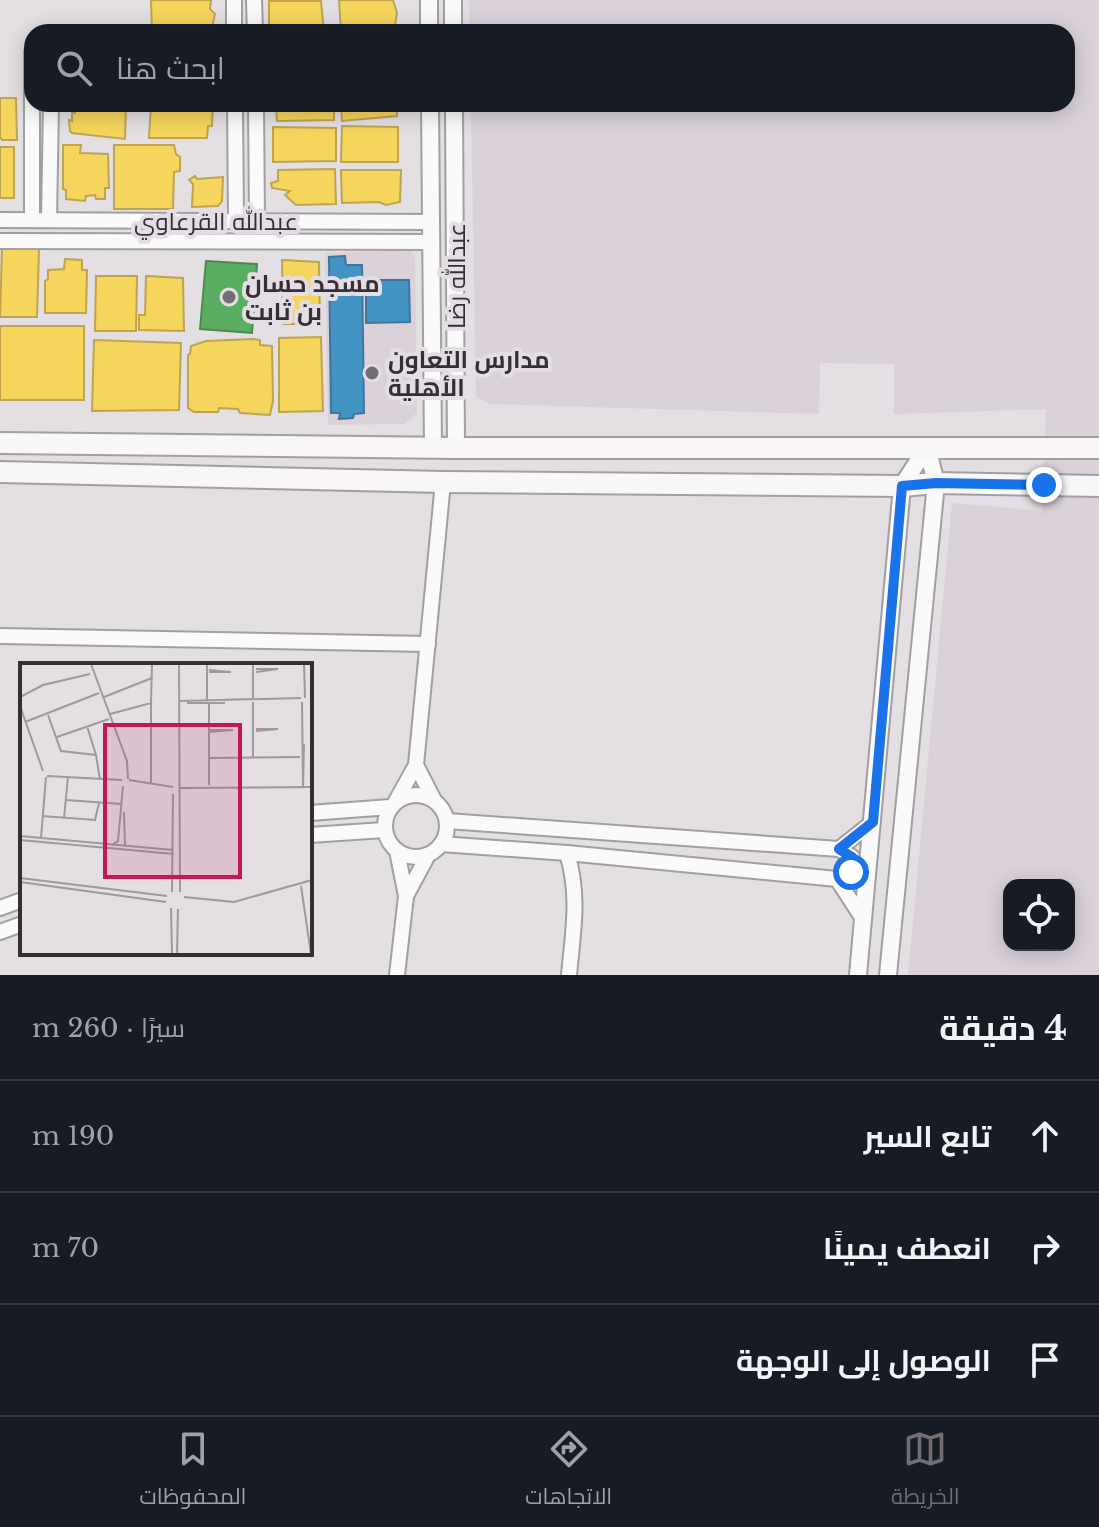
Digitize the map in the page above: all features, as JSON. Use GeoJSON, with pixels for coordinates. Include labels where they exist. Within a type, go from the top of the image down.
{"type":"FeatureCollection","features":[{"type":"Feature","properties":{"kind":"main road"},"geometry":{"type":"LineString","coordinates":[[0,443],[456,448],[1099,448]]}},
{"type":"Feature","properties":{"kind":"main road"},"geometry":{"type":"LineString","coordinates":[[0,472],[443,482],[1099,486]]}},
{"type":"Feature","properties":{"kind":"street"},"geometry":{"type":"LineString","coordinates":[[234,0],[234,24]]}},
{"type":"Feature","properties":{"kind":"street"},"geometry":{"type":"LineString","coordinates":[[254,0],[255,24]]}},
{"type":"Feature","properties":{"kind":"street"},"geometry":{"type":"LineString","coordinates":[[429,0],[429,24]]}},
{"type":"Feature","properties":{"kind":"street"},"geometry":{"type":"LineString","coordinates":[[453,0],[453,24]]}},
{"type":"Feature","properties":{"kind":"street"},"geometry":{"type":"LineString","coordinates":[[32,112],[32,220]]}},
{"type":"Feature","properties":{"kind":"street"},"geometry":{"type":"LineString","coordinates":[[49,220],[51,112]]}},
{"type":"Feature","properties":{"kind":"street"},"geometry":{"type":"LineString","coordinates":[[235,112],[236,222]]}},
{"type":"Feature","properties":{"kind":"street"},"geometry":{"type":"LineString","coordinates":[[256,112],[257,222]]}},
{"type":"Feature","properties":{"kind":"street","name":"عبدالله رضا"},"geometry":{"type":"LineString","coordinates":[[430,112],[433,447]]}},
{"type":"Feature","properties":{"kind":"street","name":"عبدالله رضا"},"geometry":{"type":"LineString","coordinates":[[454,112],[456,448]]}},
{"type":"Feature","properties":{"kind":"street"},"geometry":{"type":"LineString","coordinates":[[432,199],[455,197]]}},
{"type":"Feature","properties":{"kind":"street","name":"عبدالله القرعاوي"},"geometry":{"type":"LineString","coordinates":[[0,220],[432,222]]}},
{"type":"Feature","properties":{"kind":"street","name":"عبدالله القرعاوي"},"geometry":{"type":"LineString","coordinates":[[0,241],[431,242]]}},
{"type":"Feature","properties":{"kind":"street"},"geometry":{"type":"LineString","coordinates":[[888,975],[936,483],[927,447]]}},
{"type":"Feature","properties":{"kind":"street"},"geometry":{"type":"LineString","coordinates":[[858,975],[902,486],[927,447]]}},
{"type":"Feature","properties":{"kind":"street"},"geometry":{"type":"LineString","coordinates":[[428,855],[415,858],[397,851],[384,830],[384,822],[416,765],[443,482]]}},
{"type":"Feature","properties":{"kind":"street"},"geometry":{"type":"LineString","coordinates":[[0,636],[428,644]]}},
{"type":"Feature","properties":{"kind":"street"},"geometry":{"type":"LineString","coordinates":[[406,896],[428,855],[441,844],[447,829],[444,813],[416,765]]}},
{"type":"Feature","properties":{"kind":"street"},"geometry":{"type":"LineString","coordinates":[[312,813],[393,804],[411,794],[429,796],[434,800]]}},
{"type":"Feature","properties":{"kind":"street"},"geometry":{"type":"LineString","coordinates":[[441,844],[837,879],[851,872],[852,857],[839,849],[447,821]]}},
{"type":"Feature","properties":{"kind":"street"},"geometry":{"type":"LineString","coordinates":[[839,849],[873,822]]}},
{"type":"Feature","properties":{"kind":"street"},"geometry":{"type":"LineString","coordinates":[[312,835],[384,830]]}},
{"type":"Feature","properties":{"kind":"street"},"geometry":{"type":"LineString","coordinates":[[397,851],[406,896],[397,975]]}},
{"type":"Feature","properties":{"kind":"street"},"geometry":{"type":"LineString","coordinates":[[567,853],[577,900],[569,975]]}},
{"type":"Feature","properties":{"kind":"street"},"geometry":{"type":"LineString","coordinates":[[837,879],[863,919]]}},
{"type":"Feature","properties":{"kind":"street"},"geometry":{"type":"LineString","coordinates":[[0,908],[20,901]]}},
{"type":"Feature","properties":{"kind":"street"},"geometry":{"type":"LineString","coordinates":[[0,932],[20,925]]}},
{"type":"Feature","properties":{"kind":"shaded area"},"geometry":{"type":"Polygon","coordinates":[[[469,0],[1099,0],[1099,975],[908,975],[952,503],[1042,511],[1046,409],[894,414],[894,364],[820,363],[819,414],[489,404],[476,396],[471,112],[1075,112],[1075,24],[470,24],[469,0]]]}},
{"type":"Feature","properties":{"kind":"shaded area","name":"مدارس التعاون الأهلية"},"geometry":{"type":"Polygon","coordinates":[[[410,250],[415,258],[417,413],[404,424],[328,425],[325,253],[410,250]]]}},
{"type":"Feature","properties":{"kind":"building: سكن"},"geometry":{"type":"Polygon","coordinates":[[[151,0],[211,0],[210,9],[215,14],[213,24],[152,24],[151,0]]]}},
{"type":"Feature","properties":{"kind":"building: سكن"},"geometry":{"type":"Polygon","coordinates":[[[339,0],[393,0],[397,13],[395,24],[340,24],[339,0]]]}},
{"type":"Feature","properties":{"kind":"building: سكن"},"geometry":{"type":"Polygon","coordinates":[[[269,1],[321,1],[323,24],[269,24],[269,1]]]}},
{"type":"Feature","properties":{"kind":"building: سكن"},"geometry":{"type":"Polygon","coordinates":[[[0,98],[16,98],[17,140],[2,140],[0,137],[0,98]]]}},
{"type":"Feature","properties":{"kind":"building: سكن"},"geometry":{"type":"Polygon","coordinates":[[[126,112],[125,139],[72,133],[69,120],[72,121],[72,113],[126,112]]]}},
{"type":"Feature","properties":{"kind":"building: سكن"},"geometry":{"type":"Polygon","coordinates":[[[151,112],[213,112],[207,138],[149,138],[151,112]]]}},
{"type":"Feature","properties":{"kind":"building: سكن"},"geometry":{"type":"Polygon","coordinates":[[[276,112],[334,112],[334,120],[277,121],[276,112]]]}},
{"type":"Feature","properties":{"kind":"building: سكن"},"geometry":{"type":"Polygon","coordinates":[[[341,112],[397,112],[397,116],[342,121],[341,112]]]}},
{"type":"Feature","properties":{"kind":"building: سكن"},"geometry":{"type":"Polygon","coordinates":[[[342,126],[398,127],[398,162],[341,162],[342,126]]]}},
{"type":"Feature","properties":{"kind":"building: سكن"},"geometry":{"type":"Polygon","coordinates":[[[273,127],[336,128],[336,161],[273,162],[273,127]]]}},
{"type":"Feature","properties":{"kind":"building: سكن"},"geometry":{"type":"Polygon","coordinates":[[[63,145],[81,145],[80,153],[108,154],[109,188],[105,188],[105,199],[96,199],[95,195],[86,196],[85,201],[66,199],[66,190],[63,189],[63,145]]]}},
{"type":"Feature","properties":{"kind":"building: سكن"},"geometry":{"type":"Polygon","coordinates":[[[114,145],[174,145],[180,157],[180,171],[174,172],[173,209],[114,209],[114,145]]]}},
{"type":"Feature","properties":{"kind":"building: سكن"},"geometry":{"type":"Polygon","coordinates":[[[0,147],[14,147],[14,198],[0,198],[0,147]]]}},
{"type":"Feature","properties":{"kind":"building: سكن"},"geometry":{"type":"Polygon","coordinates":[[[335,169],[336,204],[296,205],[285,195],[290,191],[272,188],[271,183],[278,181],[278,170],[335,169]]]}},
{"type":"Feature","properties":{"kind":"building: سكن"},"geometry":{"type":"Polygon","coordinates":[[[341,170],[401,170],[400,202],[386,205],[379,202],[342,203],[341,170]]]}},
{"type":"Feature","properties":{"kind":"building: سكن"},"geometry":{"type":"Polygon","coordinates":[[[195,176],[197,179],[223,177],[222,201],[218,206],[192,207],[193,184],[189,180],[195,176]]]}},
{"type":"Feature","properties":{"kind":"building: سكن"},"geometry":{"type":"Polygon","coordinates":[[[2,248],[39,249],[37,317],[0,317],[2,248]]]}},
{"type":"Feature","properties":{"kind":"building: سكن"},"geometry":{"type":"Polygon","coordinates":[[[65,259],[82,260],[82,270],[87,270],[86,313],[45,313],[48,270],[64,269],[65,259]]]}},
{"type":"Feature","properties":{"kind":"building: سكن"},"geometry":{"type":"Polygon","coordinates":[[[282,260],[319,262],[320,324],[283,324],[282,260]]]}},
{"type":"Feature","properties":{"kind":"building: سكن"},"geometry":{"type":"Polygon","coordinates":[[[96,276],[137,276],[136,331],[95,331],[96,276]]]}},
{"type":"Feature","properties":{"kind":"building: سكن"},"geometry":{"type":"Polygon","coordinates":[[[146,276],[183,278],[184,331],[139,330],[139,315],[145,315],[146,276]]]}},
{"type":"Feature","properties":{"kind":"building: سكن"},"geometry":{"type":"Polygon","coordinates":[[[0,326],[84,326],[84,400],[0,400],[0,326]]]}},
{"type":"Feature","properties":{"kind":"building: سكن"},"geometry":{"type":"Polygon","coordinates":[[[321,337],[323,411],[279,412],[279,338],[321,337]]]}},
{"type":"Feature","properties":{"kind":"building: سكن"},"geometry":{"type":"Polygon","coordinates":[[[94,340],[181,343],[179,410],[92,411],[94,340]]]}},
{"type":"Feature","properties":{"kind":"building: سكن"},"geometry":{"type":"Polygon","coordinates":[[[260,340],[260,345],[272,346],[273,401],[270,415],[219,408],[218,412],[194,412],[188,408],[188,355],[191,346],[206,341],[260,340]]]}},
{"type":"Feature","properties":{"kind":"building: مدارس"},"geometry":{"type":"Polygon","coordinates":[[[345,256],[346,265],[362,265],[364,413],[339,419],[340,413],[331,413],[329,257],[345,256]]]}},
{"type":"Feature","properties":{"kind":"building: مدارس"},"geometry":{"type":"Polygon","coordinates":[[[366,280],[409,280],[410,322],[366,323],[366,280]]]}},
{"type":"Feature","properties":{"kind":"building: مرافق عامة","name":"مسجد حسان بن ثابت"},"geometry":{"type":"Polygon","coordinates":[[[206,261],[257,264],[252,333],[200,329],[206,261]]]}},
{"type":"Feature","properties":{"kind":"place","name":"مسجد حسان بن ثابت"},"geometry":{"type":"Point","coordinates":[229,297]}},
{"type":"Feature","properties":{"kind":"place","name":"مدارس التعاون الأهلية"},"geometry":{"type":"Point","coordinates":[372,373]}},
{"type":"Feature","properties":{"kind":"route"},"geometry":{"type":"LineString","coordinates":[[851,872],[852,857],[839,849],[873,822],[902,486],[936,483],[1044,485]]}}]}
